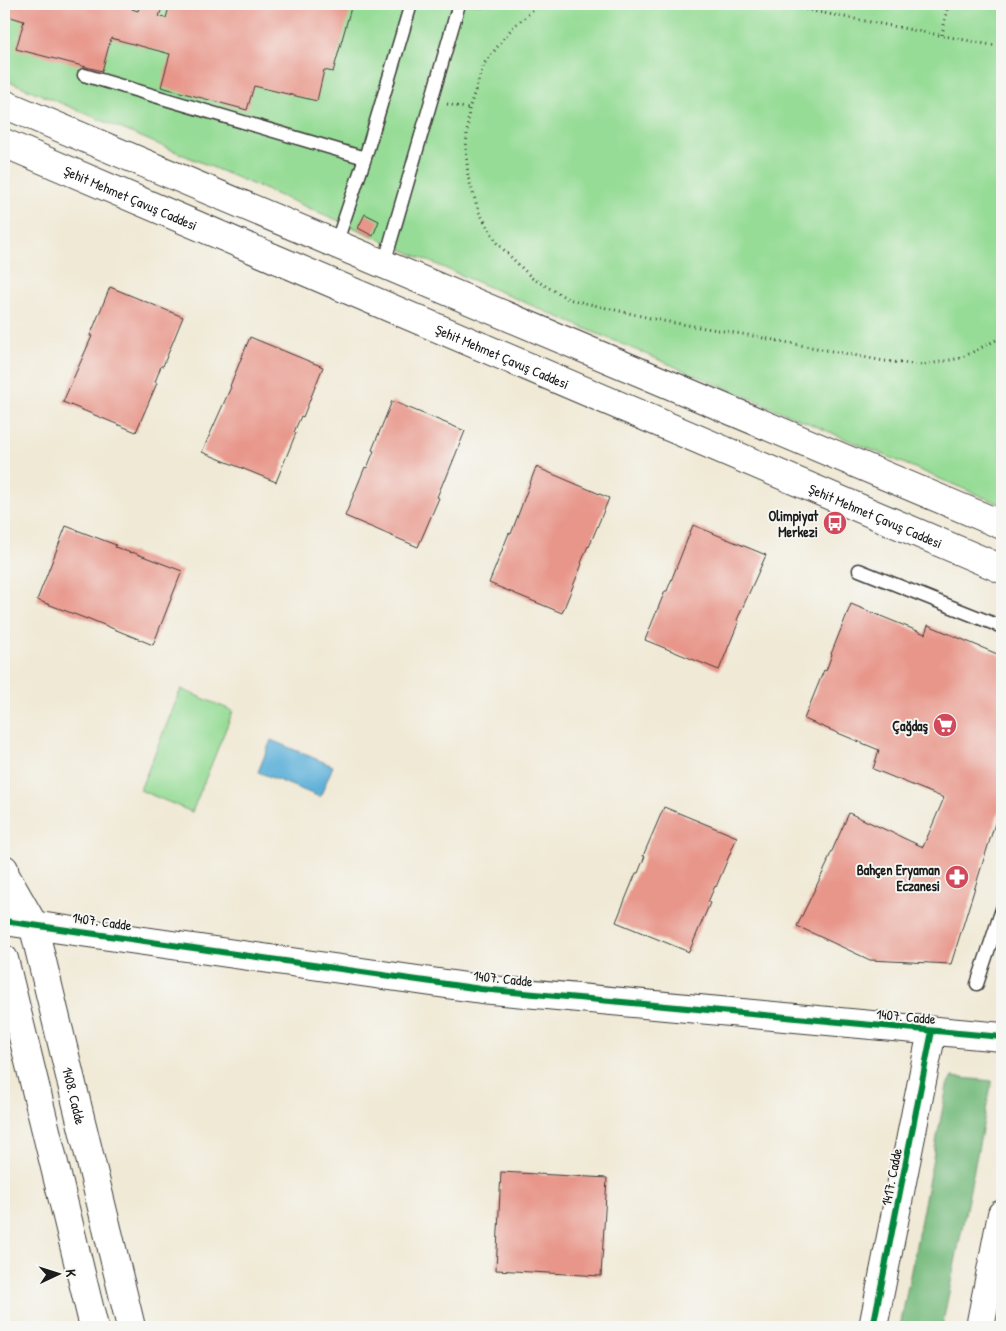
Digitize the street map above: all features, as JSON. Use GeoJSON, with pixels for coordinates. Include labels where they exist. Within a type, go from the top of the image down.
{"type":"FeatureCollection","features":[{"type":"Feature","properties":{"kind":"main road"},"geometry":{"type":"LineString","coordinates":[[4,104],[1002,525]]}},
{"type":"Feature","properties":{"kind":"main road","name":"Şehit Mehmet Çavuş Caddesi"},"geometry":{"type":"LineString","coordinates":[[4,143],[1002,569]]}},
{"type":"Feature","properties":{"kind":"main road","name":"1408. Cadde"},"geometry":{"type":"LineString","coordinates":[[4,869],[5,875],[33,924],[131,1327]]}},
{"type":"Feature","properties":{"kind":"main road","name":"1407. Cadde"},"geometry":{"type":"LineString","coordinates":[[4,921],[481,988],[1002,1037]]}},
{"type":"Feature","properties":{"kind":"main road"},"geometry":{"type":"LineString","coordinates":[[4,959],[94,1327]]}},
{"type":"Feature","properties":{"kind":"main road","name":"1417. Cadde"},"geometry":{"type":"LineString","coordinates":[[873,1327],[932,1031]]}},
{"type":"Feature","properties":{"kind":"main road"},"geometry":{"type":"LineString","coordinates":[[980,1327],[1002,1214]]}},
{"type":"Feature","properties":{"kind":"lane"},"geometry":{"type":"LineString","coordinates":[[336,244],[365,158],[411,4]]}},
{"type":"Feature","properties":{"kind":"lane"},"geometry":{"type":"LineString","coordinates":[[384,264],[459,4]]}},
{"type":"Feature","properties":{"kind":"lane"},"geometry":{"type":"LineString","coordinates":[[84,75],[365,158]]}},
{"type":"Feature","properties":{"kind":"lane"},"geometry":{"type":"LineString","coordinates":[[859,570],[1002,627]]}},
{"type":"Feature","properties":{"kind":"lane"},"geometry":{"type":"LineString","coordinates":[[977,984],[1002,909]]}},
{"type":"Feature","properties":{"kind":"path"},"geometry":{"type":"LineString","coordinates":[[540,4],[512,28],[484,64],[469,109],[466,147],[468,177],[479,212],[497,243],[532,278],[568,299],[606,308],[663,321],[884,361],[923,365],[961,358],[1002,337]]}},
{"type":"Feature","properties":{"kind":"path"},"geometry":{"type":"LineString","coordinates":[[776,4],[1002,47]]}},
{"type":"Feature","properties":{"kind":"path"},"geometry":{"type":"LineString","coordinates":[[942,35],[948,4]]}},
{"type":"Feature","properties":{"kind":"green space"},"geometry":{"type":"Polygon","coordinates":[[[4,4],[1002,4],[1002,505],[4,79],[4,4]]]}},
{"type":"Feature","properties":{"kind":"green space"},"geometry":{"type":"Polygon","coordinates":[[[181,689],[233,711],[192,812],[140,790],[181,689]]]}},
{"type":"Feature","properties":{"kind":"green space"},"geometry":{"type":"Polygon","coordinates":[[[952,1077],[992,1081],[942,1327],[900,1327],[947,1086],[952,1077]]]}},
{"type":"Feature","properties":{"kind":"water"},"geometry":{"type":"Polygon","coordinates":[[[271,740],[333,766],[320,797],[258,772],[271,740]]]}},
{"type":"Feature","properties":{"kind":"building"},"geometry":{"type":"Polygon","coordinates":[[[4,4],[133,4],[132,9],[138,11],[140,4],[163,4],[159,17],[166,18],[170,4],[352,4],[333,72],[324,70],[317,101],[254,86],[247,110],[161,87],[170,54],[111,38],[102,71],[16,49],[24,21],[4,15],[4,4]]]}},
{"type":"Feature","properties":{"kind":"building"},"geometry":{"type":"Polygon","coordinates":[[[365,214],[379,221],[373,236],[358,228],[365,214]]]}},
{"type":"Feature","properties":{"kind":"building"},"geometry":{"type":"Polygon","coordinates":[[[110,287],[183,317],[163,366],[161,366],[155,382],[157,383],[136,432],[63,402],[92,336],[90,336],[110,287]]]}},
{"type":"Feature","properties":{"kind":"building"},"geometry":{"type":"Polygon","coordinates":[[[250,337],[323,367],[303,417],[301,416],[294,432],[296,433],[276,482],[202,452],[231,387],[250,337]]]}},
{"type":"Feature","properties":{"kind":"building"},"geometry":{"type":"Polygon","coordinates":[[[392,401],[465,431],[418,547],[345,516],[365,467],[367,468],[374,451],[372,450],[392,401]]]}},
{"type":"Feature","properties":{"kind":"building"},"geometry":{"type":"Polygon","coordinates":[[[536,467],[609,498],[562,613],[489,583],[509,533],[511,534],[536,467]]]}},
{"type":"Feature","properties":{"kind":"building"},"geometry":{"type":"Polygon","coordinates":[[[693,525],[766,555],[737,620],[739,621],[719,670],[645,640],[693,525]]]}},
{"type":"Feature","properties":{"kind":"building"},"geometry":{"type":"Polygon","coordinates":[[[66,526],[116,545],[115,547],[182,571],[153,645],[37,600],[66,526]]]}},
{"type":"Feature","properties":{"kind":"building"},"geometry":{"type":"Polygon","coordinates":[[[851,604],[925,634],[928,625],[1002,656],[1002,801],[951,964],[870,960],[797,926],[849,813],[923,847],[944,798],[873,769],[879,750],[804,719],[824,670],[826,671],[851,604]]]}},
{"type":"Feature","properties":{"kind":"building"},"geometry":{"type":"Polygon","coordinates":[[[664,807],[737,837],[708,902],[710,903],[689,952],[616,922],[664,807]]]}},
{"type":"Feature","properties":{"kind":"building"},"geometry":{"type":"Polygon","coordinates":[[[501,1172],[607,1178],[601,1276],[496,1270],[501,1172]]]}},
{"type":"Feature","properties":{"kind":"cycle path"},"geometry":{"type":"LineString","coordinates":[[4,921],[481,989],[1002,1037]]}},
{"type":"Feature","properties":{"kind":"cycle path"},"geometry":{"type":"LineString","coordinates":[[873,1327],[932,1031]]}},
{"type":"Feature","properties":{"kind":"place","name":"Olimpiyat Merkezi"},"geometry":{"type":"Point","coordinates":[835,523]}},
{"type":"Feature","properties":{"kind":"place","name":"Çağdaş"},"geometry":{"type":"Point","coordinates":[945,725]}},
{"type":"Feature","properties":{"kind":"place","name":"Bahçen Eryaman Eczanesi"},"geometry":{"type":"Point","coordinates":[957,877]}}]}
